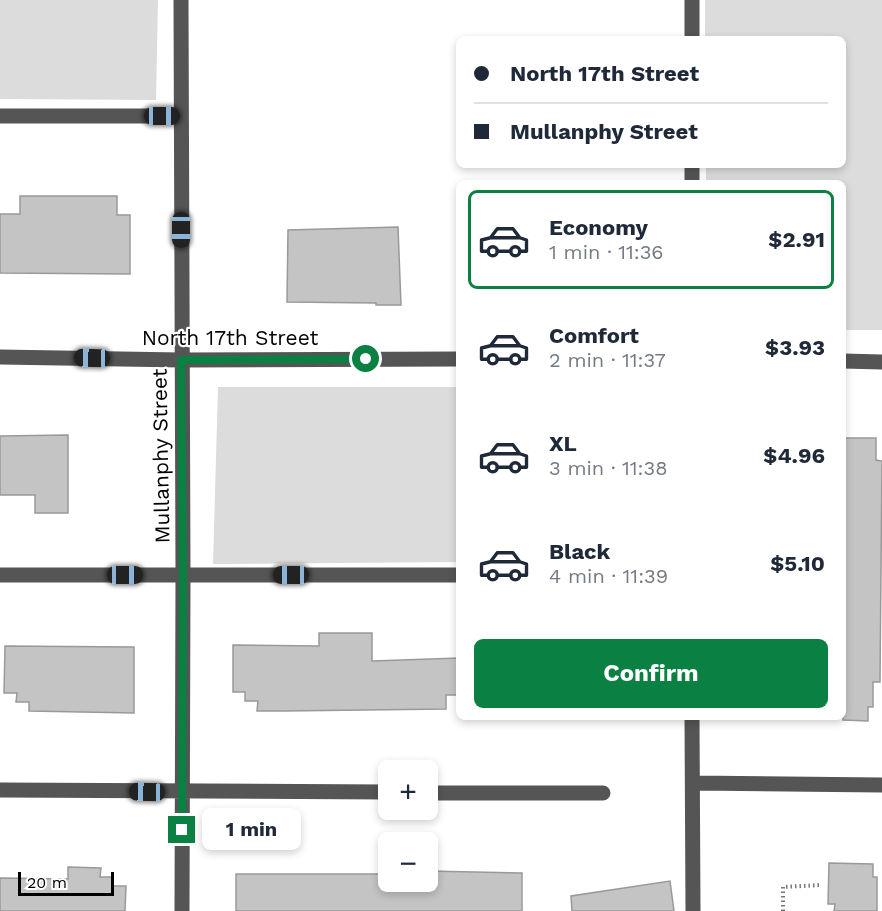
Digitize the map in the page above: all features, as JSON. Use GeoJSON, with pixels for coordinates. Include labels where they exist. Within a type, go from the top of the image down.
{"type":"FeatureCollection","features":[{"type":"Feature","properties":{"kind":"street","name":"Mullanphy Street"},"geometry":{"type":"LineString","coordinates":[[181,0],[182,911]]}},
{"type":"Feature","properties":{"kind":"street"},"geometry":{"type":"LineString","coordinates":[[692,0],[692,36]]}},
{"type":"Feature","properties":{"kind":"street"},"geometry":{"type":"LineString","coordinates":[[0,116],[181,116]]}},
{"type":"Feature","properties":{"kind":"street","name":"North 17th Street"},"geometry":{"type":"LineString","coordinates":[[0,357],[181,360],[456,359]]}},
{"type":"Feature","properties":{"kind":"street"},"geometry":{"type":"LineString","coordinates":[[846,361],[882,362]]}},
{"type":"Feature","properties":{"kind":"street"},"geometry":{"type":"LineString","coordinates":[[0,575],[456,574]]}},
{"type":"Feature","properties":{"kind":"street"},"geometry":{"type":"LineString","coordinates":[[692,720],[693,911]]}},
{"type":"Feature","properties":{"kind":"street"},"geometry":{"type":"LineString","coordinates":[[693,783],[882,784]]}},
{"type":"Feature","properties":{"kind":"street"},"geometry":{"type":"LineString","coordinates":[[0,790],[378,792]]}},
{"type":"Feature","properties":{"kind":"street"},"geometry":{"type":"LineString","coordinates":[[438,793],[603,793]]}},
{"type":"Feature","properties":{"kind":"path"},"geometry":{"type":"LineString","coordinates":[[783,911],[783,886],[821,885]]}},
{"type":"Feature","properties":{"kind":"shaded area"},"geometry":{"type":"Polygon","coordinates":[[[0,0],[158,0],[156,100],[0,99],[0,0]]]}},
{"type":"Feature","properties":{"kind":"shaded area"},"geometry":{"type":"Polygon","coordinates":[[[705,0],[882,0],[882,330],[846,330],[846,180],[706,180],[706,168],[846,168],[846,36],[705,36],[705,0]]]}},
{"type":"Feature","properties":{"kind":"shaded area"},"geometry":{"type":"Polygon","coordinates":[[[218,387],[456,387],[456,562],[213,564],[218,387]]]}},
{"type":"Feature","properties":{"kind":"building"},"geometry":{"type":"Polygon","coordinates":[[[20,196],[117,196],[117,215],[130,215],[130,274],[0,273],[0,214],[20,214],[20,196]]]}},
{"type":"Feature","properties":{"kind":"building"},"geometry":{"type":"Polygon","coordinates":[[[398,227],[401,305],[287,302],[288,230],[398,227]]]}},
{"type":"Feature","properties":{"kind":"building"},"geometry":{"type":"Polygon","coordinates":[[[68,435],[68,513],[35,513],[35,495],[0,495],[0,436],[68,435]]]}},
{"type":"Feature","properties":{"kind":"building"},"geometry":{"type":"Polygon","coordinates":[[[846,438],[876,438],[876,460],[882,461],[880,682],[873,682],[873,707],[868,707],[868,721],[843,720],[846,720],[846,438]]]}},
{"type":"Feature","properties":{"kind":"building"},"geometry":{"type":"Polygon","coordinates":[[[319,633],[372,633],[372,661],[456,658],[456,695],[446,695],[446,709],[257,711],[258,701],[245,701],[245,692],[233,692],[233,645],[319,646],[319,633]]]}},
{"type":"Feature","properties":{"kind":"building"},"geometry":{"type":"Polygon","coordinates":[[[5,646],[134,647],[134,713],[29,711],[29,702],[16,702],[17,693],[4,693],[5,646]]]}},
{"type":"Feature","properties":{"kind":"building"},"geometry":{"type":"Polygon","coordinates":[[[829,863],[873,864],[873,877],[877,877],[877,911],[834,911],[835,904],[828,904],[829,863]]]}},
{"type":"Feature","properties":{"kind":"building"},"geometry":{"type":"Polygon","coordinates":[[[68,867],[101,868],[100,877],[113,877],[113,886],[126,886],[125,911],[0,911],[0,878],[68,879],[68,867]]]}},
{"type":"Feature","properties":{"kind":"building"},"geometry":{"type":"Polygon","coordinates":[[[438,871],[522,873],[522,911],[236,911],[236,874],[378,874],[378,892],[438,892],[438,871]]]}},
{"type":"Feature","properties":{"kind":"building"},"geometry":{"type":"Polygon","coordinates":[[[670,881],[674,911],[572,911],[571,896],[670,881]]]}},
{"type":"Feature","properties":{"kind":"route"},"geometry":{"type":"LineString","coordinates":[[182,830],[181,360],[366,359]]}}]}
